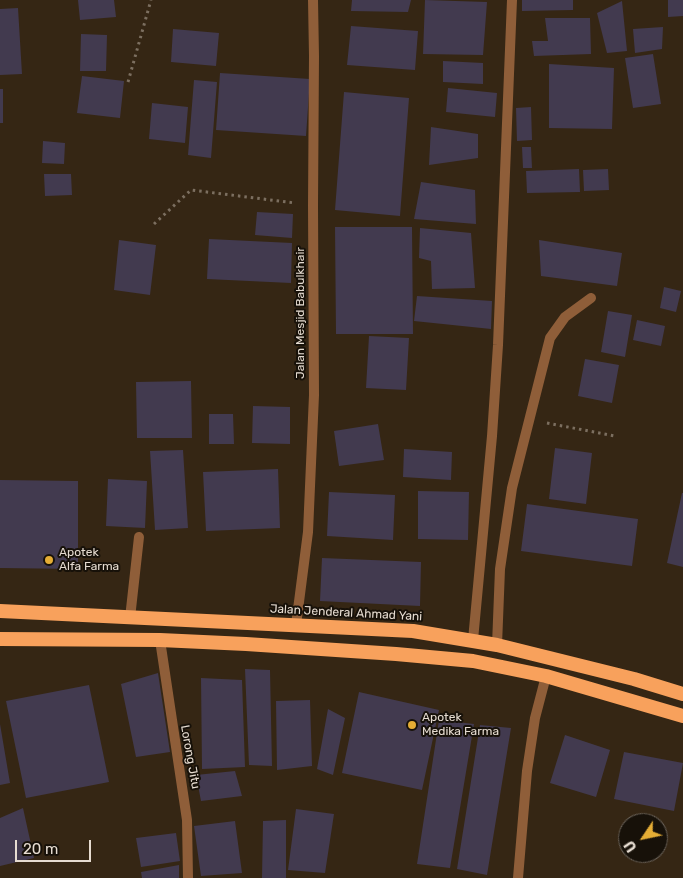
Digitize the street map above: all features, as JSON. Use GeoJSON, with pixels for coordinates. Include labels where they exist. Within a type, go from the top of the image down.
{"type":"FeatureCollection","features":[{"type":"Feature","properties":{"kind":"highway","name":"Jalan Jenderal Ahmad Yani"},"geometry":{"type":"LineString","coordinates":[[0,611],[413,631],[497,645],[634,679],[683,694]]}},
{"type":"Feature","properties":{"kind":"highway"},"geometry":{"type":"LineString","coordinates":[[0,638],[160,640],[246,644],[406,655],[473,662],[546,676],[683,716]]}},
{"type":"Feature","properties":{"kind":"street","name":"Jalan Mesjid Babulkhair"},"geometry":{"type":"LineString","coordinates":[[296,625],[308,532],[313,405],[313,0]]}},
{"type":"Feature","properties":{"kind":"street"},"geometry":{"type":"LineString","coordinates":[[472,640],[492,436],[498,345],[512,0]]}},
{"type":"Feature","properties":{"kind":"street"},"geometry":{"type":"LineString","coordinates":[[497,645],[500,569],[512,488],[550,338],[565,317],[591,298]]}},
{"type":"Feature","properties":{"kind":"street"},"geometry":{"type":"LineString","coordinates":[[130,618],[139,537]]}},
{"type":"Feature","properties":{"kind":"street","name":"Lorong Jitu"},"geometry":{"type":"LineString","coordinates":[[160,640],[186,812],[189,851],[188,878]]}},
{"type":"Feature","properties":{"kind":"street"},"geometry":{"type":"LineString","coordinates":[[518,878],[527,771],[534,718],[546,676]]}},
{"type":"Feature","properties":{"kind":"path"},"geometry":{"type":"LineString","coordinates":[[128,82],[151,0]]}},
{"type":"Feature","properties":{"kind":"path"},"geometry":{"type":"LineString","coordinates":[[154,224],[191,190],[313,205]]}},
{"type":"Feature","properties":{"kind":"path"},"geometry":{"type":"LineString","coordinates":[[530,419],[615,436]]}},
{"type":"Feature","properties":{"kind":"building"},"geometry":{"type":"Polygon","coordinates":[[[78,0],[114,0],[116,17],[80,20],[78,0]]]}},
{"type":"Feature","properties":{"kind":"building"},"geometry":{"type":"Polygon","coordinates":[[[352,0],[411,0],[408,12],[351,11],[352,0]]]}},
{"type":"Feature","properties":{"kind":"building"},"geometry":{"type":"Polygon","coordinates":[[[425,0],[487,2],[483,55],[423,54],[425,0]]]}},
{"type":"Feature","properties":{"kind":"building"},"geometry":{"type":"Polygon","coordinates":[[[522,0],[573,0],[573,10],[522,11],[522,0]]]}},
{"type":"Feature","properties":{"kind":"building"},"geometry":{"type":"Polygon","coordinates":[[[668,0],[683,0],[683,16],[668,17],[668,0]]]}},
{"type":"Feature","properties":{"kind":"building"},"geometry":{"type":"Polygon","coordinates":[[[622,1],[627,51],[607,53],[597,13],[622,1]]]}},
{"type":"Feature","properties":{"kind":"building"},"geometry":{"type":"Polygon","coordinates":[[[18,8],[22,74],[0,75],[0,9],[18,8]]]}},
{"type":"Feature","properties":{"kind":"building"},"geometry":{"type":"Polygon","coordinates":[[[545,18],[590,18],[591,54],[534,56],[532,41],[548,41],[545,18]]]}},
{"type":"Feature","properties":{"kind":"building"},"geometry":{"type":"Polygon","coordinates":[[[351,26],[418,31],[415,70],[347,65],[351,26]]]}},
{"type":"Feature","properties":{"kind":"building"},"geometry":{"type":"Polygon","coordinates":[[[663,27],[662,49],[635,53],[633,29],[663,27]]]}},
{"type":"Feature","properties":{"kind":"building"},"geometry":{"type":"Polygon","coordinates":[[[173,29],[219,33],[216,66],[171,62],[173,29]]]}},
{"type":"Feature","properties":{"kind":"building"},"geometry":{"type":"Polygon","coordinates":[[[81,34],[107,35],[106,71],[80,71],[81,34]]]}},
{"type":"Feature","properties":{"kind":"building"},"geometry":{"type":"Polygon","coordinates":[[[653,54],[661,104],[633,108],[625,58],[653,54]]]}},
{"type":"Feature","properties":{"kind":"building"},"geometry":{"type":"Polygon","coordinates":[[[443,61],[483,63],[483,84],[443,82],[443,61]]]}},
{"type":"Feature","properties":{"kind":"building"},"geometry":{"type":"Polygon","coordinates":[[[549,64],[614,68],[612,129],[549,128],[549,64]]]}},
{"type":"Feature","properties":{"kind":"building"},"geometry":{"type":"Polygon","coordinates":[[[220,73],[310,79],[306,136],[216,130],[220,73]]]}},
{"type":"Feature","properties":{"kind":"building"},"geometry":{"type":"Polygon","coordinates":[[[82,76],[124,81],[120,118],[77,113],[82,76]]]}},
{"type":"Feature","properties":{"kind":"building"},"geometry":{"type":"Polygon","coordinates":[[[194,80],[217,82],[211,158],[188,155],[194,80]]]}},
{"type":"Feature","properties":{"kind":"building"},"geometry":{"type":"Polygon","coordinates":[[[448,88],[497,93],[495,117],[446,112],[448,88]]]}},
{"type":"Feature","properties":{"kind":"building"},"geometry":{"type":"Polygon","coordinates":[[[0,89],[3,89],[3,123],[0,123],[0,89]]]}},
{"type":"Feature","properties":{"kind":"building"},"geometry":{"type":"Polygon","coordinates":[[[344,92],[409,98],[400,216],[335,210],[344,92]]]}},
{"type":"Feature","properties":{"kind":"building"},"geometry":{"type":"Polygon","coordinates":[[[152,103],[188,107],[185,143],[149,139],[152,103]]]}},
{"type":"Feature","properties":{"kind":"building"},"geometry":{"type":"Polygon","coordinates":[[[531,107],[532,140],[517,141],[516,108],[531,107]]]}},
{"type":"Feature","properties":{"kind":"building"},"geometry":{"type":"Polygon","coordinates":[[[431,127],[478,134],[478,158],[429,165],[431,127]]]}},
{"type":"Feature","properties":{"kind":"building"},"geometry":{"type":"Polygon","coordinates":[[[43,141],[65,143],[64,164],[42,163],[43,141]]]}},
{"type":"Feature","properties":{"kind":"building"},"geometry":{"type":"Polygon","coordinates":[[[522,147],[531,147],[532,168],[523,168],[522,147]]]}},
{"type":"Feature","properties":{"kind":"building"},"geometry":{"type":"Polygon","coordinates":[[[579,169],[580,192],[527,193],[526,171],[579,169]]]}},
{"type":"Feature","properties":{"kind":"building"},"geometry":{"type":"Polygon","coordinates":[[[608,169],[609,190],[584,191],[583,170],[608,169]]]}},
{"type":"Feature","properties":{"kind":"building"},"geometry":{"type":"Polygon","coordinates":[[[44,174],[71,174],[72,195],[45,196],[44,174]]]}},
{"type":"Feature","properties":{"kind":"building"},"geometry":{"type":"Polygon","coordinates":[[[421,182],[475,190],[476,224],[414,219],[421,182]]]}},
{"type":"Feature","properties":{"kind":"building"},"geometry":{"type":"Polygon","coordinates":[[[257,212],[293,214],[292,238],[255,235],[257,212]]]}},
{"type":"Feature","properties":{"kind":"building"},"geometry":{"type":"Polygon","coordinates":[[[335,227],[412,227],[413,334],[336,334],[335,227]]]}},
{"type":"Feature","properties":{"kind":"building"},"geometry":{"type":"Polygon","coordinates":[[[420,228],[471,233],[475,288],[432,289],[431,261],[419,258],[420,228]]]}},
{"type":"Feature","properties":{"kind":"building"},"geometry":{"type":"Polygon","coordinates":[[[209,239],[292,243],[291,283],[207,279],[209,239]]]}},
{"type":"Feature","properties":{"kind":"building"},"geometry":{"type":"Polygon","coordinates":[[[119,240],[156,245],[150,295],[114,290],[119,240]]]}},
{"type":"Feature","properties":{"kind":"building"},"geometry":{"type":"Polygon","coordinates":[[[539,240],[622,253],[617,286],[541,276],[539,240]]]}},
{"type":"Feature","properties":{"kind":"building"},"geometry":{"type":"Polygon","coordinates":[[[664,287],[681,291],[676,312],[660,308],[664,287]]]}},
{"type":"Feature","properties":{"kind":"building"},"geometry":{"type":"Polygon","coordinates":[[[417,296],[492,301],[491,329],[414,321],[417,296]]]}},
{"type":"Feature","properties":{"kind":"building"},"geometry":{"type":"Polygon","coordinates":[[[608,311],[632,315],[625,357],[601,352],[608,311]]]}},
{"type":"Feature","properties":{"kind":"building"},"geometry":{"type":"Polygon","coordinates":[[[637,320],[665,326],[661,346],[633,340],[637,320]]]}},
{"type":"Feature","properties":{"kind":"building"},"geometry":{"type":"Polygon","coordinates":[[[369,336],[409,338],[406,390],[366,388],[369,336]]]}},
{"type":"Feature","properties":{"kind":"building"},"geometry":{"type":"Polygon","coordinates":[[[585,359],[619,365],[612,403],[578,396],[585,359]]]}},
{"type":"Feature","properties":{"kind":"building"},"geometry":{"type":"Polygon","coordinates":[[[191,381],[192,438],[137,438],[136,382],[191,381]]]}},
{"type":"Feature","properties":{"kind":"building"},"geometry":{"type":"Polygon","coordinates":[[[253,406],[290,407],[290,444],[252,443],[253,406]]]}},
{"type":"Feature","properties":{"kind":"building"},"geometry":{"type":"Polygon","coordinates":[[[209,414],[233,414],[234,444],[209,444],[209,414]]]}},
{"type":"Feature","properties":{"kind":"building"},"geometry":{"type":"Polygon","coordinates":[[[378,424],[384,460],[339,466],[334,431],[378,424]]]}},
{"type":"Feature","properties":{"kind":"building"},"geometry":{"type":"Polygon","coordinates":[[[555,448],[592,453],[586,504],[549,499],[555,448]]]}},
{"type":"Feature","properties":{"kind":"building"},"geometry":{"type":"Polygon","coordinates":[[[404,449],[452,452],[451,480],[403,477],[404,449]]]}},
{"type":"Feature","properties":{"kind":"building"},"geometry":{"type":"Polygon","coordinates":[[[183,450],[188,528],[155,530],[150,451],[183,450]]]}},
{"type":"Feature","properties":{"kind":"building"},"geometry":{"type":"Polygon","coordinates":[[[278,469],[280,528],[206,531],[203,472],[278,469]]]}},
{"type":"Feature","properties":{"kind":"building"},"geometry":{"type":"Polygon","coordinates":[[[108,479],[147,481],[145,528],[106,526],[108,479]]]}},
{"type":"Feature","properties":{"kind":"building"},"geometry":{"type":"Polygon","coordinates":[[[0,480],[78,481],[78,569],[0,568],[0,480]]]}},
{"type":"Feature","properties":{"kind":"building"},"geometry":{"type":"Polygon","coordinates":[[[418,491],[469,492],[468,540],[418,539],[418,491]]]}},
{"type":"Feature","properties":{"kind":"building"},"geometry":{"type":"Polygon","coordinates":[[[329,492],[395,495],[393,540],[327,536],[329,492]]]}},
{"type":"Feature","properties":{"kind":"building"},"geometry":{"type":"Polygon","coordinates":[[[683,493],[683,567],[667,563],[683,493]]]}},
{"type":"Feature","properties":{"kind":"building"},"geometry":{"type":"Polygon","coordinates":[[[527,504],[638,519],[632,566],[521,551],[527,504]]]}},
{"type":"Feature","properties":{"kind":"building"},"geometry":{"type":"Polygon","coordinates":[[[322,558],[421,562],[420,606],[320,601],[322,558]]]}},
{"type":"Feature","properties":{"kind":"building"},"geometry":{"type":"Polygon","coordinates":[[[245,669],[270,670],[272,766],[249,765],[245,669]]]}},
{"type":"Feature","properties":{"kind":"building"},"geometry":{"type":"Polygon","coordinates":[[[158,673],[170,752],[136,757],[121,684],[158,673]]]}},
{"type":"Feature","properties":{"kind":"building"},"geometry":{"type":"Polygon","coordinates":[[[201,678],[242,680],[245,767],[202,769],[201,678]]]}},
{"type":"Feature","properties":{"kind":"building"},"geometry":{"type":"Polygon","coordinates":[[[89,685],[109,782],[26,798],[6,701],[89,685]]]}},
{"type":"Feature","properties":{"kind":"building"},"geometry":{"type":"Polygon","coordinates":[[[359,692],[439,710],[422,790],[342,773],[359,692]]]}},
{"type":"Feature","properties":{"kind":"building"},"geometry":{"type":"Polygon","coordinates":[[[310,700],[312,766],[277,770],[276,701],[310,700]]]}},
{"type":"Feature","properties":{"kind":"building"},"geometry":{"type":"Polygon","coordinates":[[[328,709],[345,718],[333,775],[317,769],[328,709]]]}},
{"type":"Feature","properties":{"kind":"building"},"geometry":{"type":"Polygon","coordinates":[[[439,720],[474,724],[450,868],[417,864],[439,720]]]}},
{"type":"Feature","properties":{"kind":"building"},"geometry":{"type":"Polygon","coordinates":[[[0,724],[10,783],[0,785],[0,724]]]}},
{"type":"Feature","properties":{"kind":"building"},"geometry":{"type":"Polygon","coordinates":[[[480,725],[511,728],[487,875],[457,869],[480,725]]]}},
{"type":"Feature","properties":{"kind":"building"},"geometry":{"type":"Polygon","coordinates":[[[565,735],[610,750],[596,797],[550,783],[565,735]]]}},
{"type":"Feature","properties":{"kind":"building"},"geometry":{"type":"Polygon","coordinates":[[[624,752],[683,763],[674,811],[614,799],[624,752]]]}},
{"type":"Feature","properties":{"kind":"building"},"geometry":{"type":"Polygon","coordinates":[[[235,771],[242,796],[201,801],[196,775],[235,771]]]}},
{"type":"Feature","properties":{"kind":"building"},"geometry":{"type":"Polygon","coordinates":[[[23,808],[34,858],[0,866],[0,818],[23,808]]]}},
{"type":"Feature","properties":{"kind":"building"},"geometry":{"type":"Polygon","coordinates":[[[296,809],[334,814],[325,873],[288,870],[296,809]]]}},
{"type":"Feature","properties":{"kind":"building"},"geometry":{"type":"Polygon","coordinates":[[[286,820],[286,878],[262,878],[263,821],[286,820]]]}},
{"type":"Feature","properties":{"kind":"building"},"geometry":{"type":"Polygon","coordinates":[[[235,821],[242,873],[201,876],[194,826],[235,821]]]}},
{"type":"Feature","properties":{"kind":"building"},"geometry":{"type":"Polygon","coordinates":[[[176,833],[180,861],[141,867],[136,838],[176,833]]]}},
{"type":"Feature","properties":{"kind":"building"},"geometry":{"type":"Polygon","coordinates":[[[179,865],[179,878],[142,878],[141,872],[179,865]]]}},
{"type":"Feature","properties":{"kind":"place","name":"Apotek Alfa Farma"},"geometry":{"type":"Point","coordinates":[49,560]}},
{"type":"Feature","properties":{"kind":"place","name":"Apotek Medika Farma"},"geometry":{"type":"Point","coordinates":[412,725]}}]}
